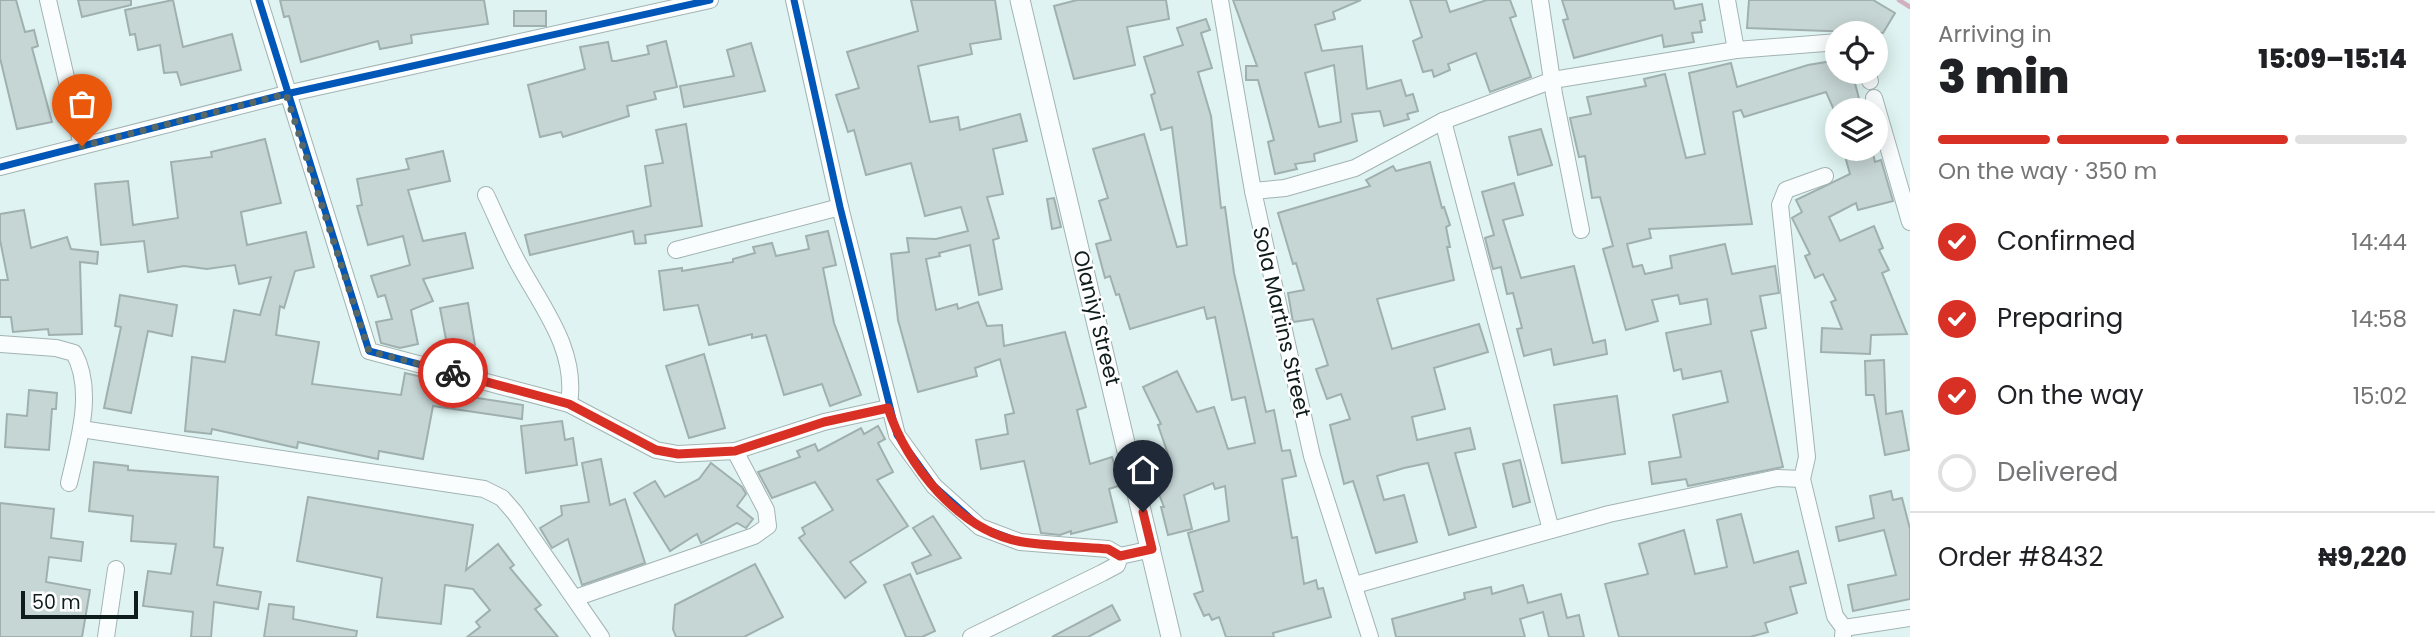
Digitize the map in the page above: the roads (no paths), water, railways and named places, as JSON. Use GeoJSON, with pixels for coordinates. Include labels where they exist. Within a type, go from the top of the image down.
{"type":"FeatureCollection","features":[{"type":"Feature","properties":{"kind":"street"},"geometry":{"type":"LineString","coordinates":[[48,0],[82,146]]}},
{"type":"Feature","properties":{"kind":"street"},"geometry":{"type":"LineString","coordinates":[[260,0],[286,94],[369,351],[569,404],[656,450],[678,454],[735,451],[824,422],[888,408]]}},
{"type":"Feature","properties":{"kind":"street"},"geometry":{"type":"LineString","coordinates":[[0,167],[286,94],[710,0]]}},
{"type":"Feature","properties":{"kind":"street"},"geometry":{"type":"LineString","coordinates":[[794,0],[840,207],[888,408],[897,435],[934,486],[980,527],[1020,542],[1108,549],[1120,556],[1152,549]]}},
{"type":"Feature","properties":{"kind":"street","name":"Olaniyi Street"},"geometry":{"type":"LineString","coordinates":[[1020,0],[1171,637]]}},
{"type":"Feature","properties":{"kind":"street","name":"Sola Martins Street"},"geometry":{"type":"LineString","coordinates":[[1220,0],[1253,191],[1312,456],[1370,637]]}},
{"type":"Feature","properties":{"kind":"street"},"geometry":{"type":"LineString","coordinates":[[1540,0],[1581,230]]}},
{"type":"Feature","properties":{"kind":"street"},"geometry":{"type":"LineString","coordinates":[[1727,0],[1736,50]]}},
{"type":"Feature","properties":{"kind":"street"},"geometry":{"type":"LineString","coordinates":[[1253,191],[1285,188],[1355,167],[1443,121],[1553,80],[1736,50],[1825,43]]}},
{"type":"Feature","properties":{"kind":"street"},"geometry":{"type":"LineString","coordinates":[[1443,121],[1551,530]]}},
{"type":"Feature","properties":{"kind":"street"},"geometry":{"type":"LineString","coordinates":[[1888,146],[1910,222]]}},
{"type":"Feature","properties":{"kind":"street"},"geometry":{"type":"LineString","coordinates":[[1825,176],[1786,190],[1780,205],[1807,457],[1802,479],[1835,616],[1844,633],[1910,618]]}},
{"type":"Feature","properties":{"kind":"street"},"geometry":{"type":"LineString","coordinates":[[486,195],[517,260],[551,318],[569,361],[569,404]]}},
{"type":"Feature","properties":{"kind":"street"},"geometry":{"type":"LineString","coordinates":[[676,250],[840,207]]}},
{"type":"Feature","properties":{"kind":"street"},"geometry":{"type":"LineString","coordinates":[[0,344],[56,348],[74,354],[83,371],[81,429],[69,483]]}},
{"type":"Feature","properties":{"kind":"street"},"geometry":{"type":"LineString","coordinates":[[81,429],[484,489],[502,498],[515,513],[601,637]]}},
{"type":"Feature","properties":{"kind":"street"},"geometry":{"type":"LineString","coordinates":[[575,598],[754,537],[768,526],[765,510],[735,451]]}},
{"type":"Feature","properties":{"kind":"street"},"geometry":{"type":"LineString","coordinates":[[1355,585],[1551,530],[1777,478],[1802,479]]}},
{"type":"Feature","properties":{"kind":"street"},"geometry":{"type":"LineString","coordinates":[[971,637],[1117,565],[1120,556]]}},
{"type":"Feature","properties":{"kind":"street"},"geometry":{"type":"LineString","coordinates":[[106,637],[116,569]]}},
{"type":"Feature","properties":{"kind":"waterway"},"geometry":{"type":"LineString","coordinates":[[1899,0],[1910,7]]}}]}
